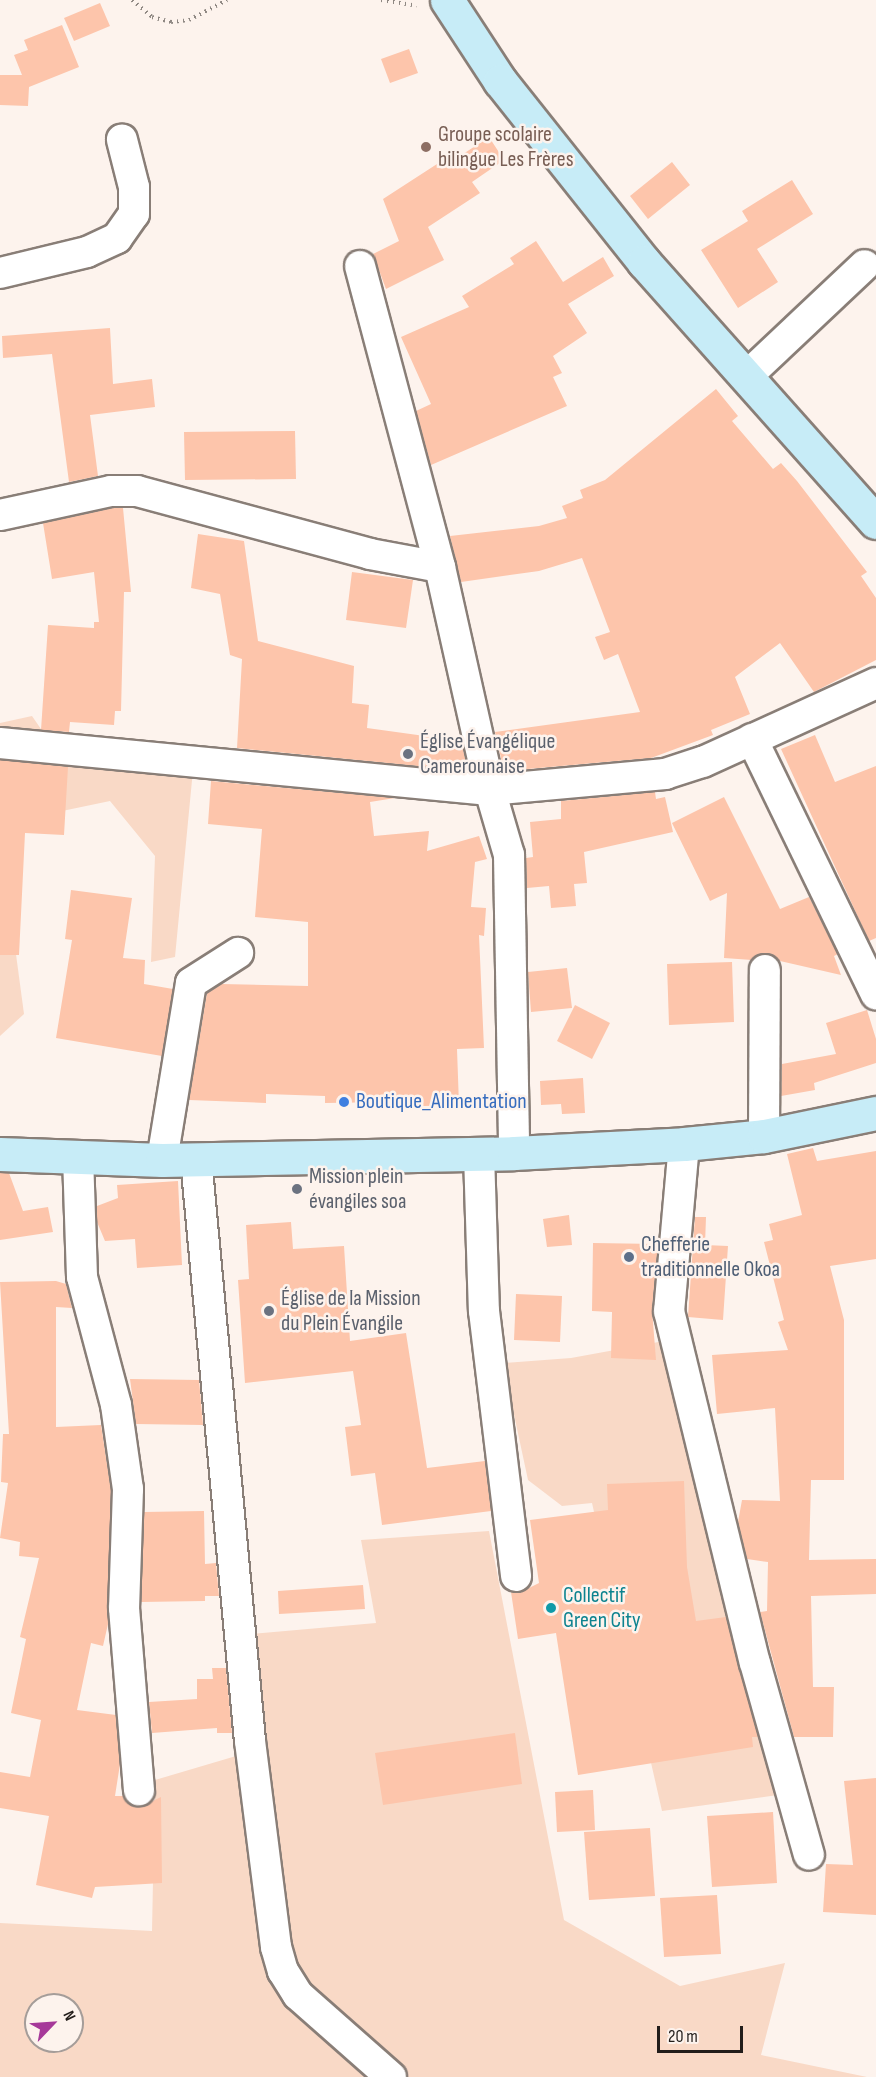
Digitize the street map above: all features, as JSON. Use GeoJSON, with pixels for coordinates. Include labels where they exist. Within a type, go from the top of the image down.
{"type":"FeatureCollection","features":[{"type":"Feature","properties":{"kind":"main road"},"geometry":{"type":"LineString","coordinates":[[447,0],[475,47],[541,135],[644,262],[876,522]]}},
{"type":"Feature","properties":{"kind":"main road"},"geometry":{"type":"LineString","coordinates":[[0,1154],[162,1160],[514,1153],[684,1144],[764,1136],[876,1113]]}},
{"type":"Feature","properties":{"kind":"street"},"geometry":{"type":"LineString","coordinates":[[0,273],[87,252],[117,238],[134,213],[134,187],[122,140]]}},
{"type":"Feature","properties":{"kind":"street"},"geometry":{"type":"LineString","coordinates":[[746,377],[865,265]]}},
{"type":"Feature","properties":{"kind":"street"},"geometry":{"type":"LineString","coordinates":[[360,266],[440,567],[490,790],[509,855],[514,1153]]}},
{"type":"Feature","properties":{"kind":"street"},"geometry":{"type":"LineString","coordinates":[[0,514],[100,493],[137,491],[370,554],[440,567]]}},
{"type":"Feature","properties":{"kind":"street"},"geometry":{"type":"LineString","coordinates":[[0,743],[490,790],[665,774],[703,762],[876,683]]}},
{"type":"Feature","properties":{"kind":"street"},"geometry":{"type":"LineString","coordinates":[[752,739],[876,994]]}},
{"type":"Feature","properties":{"kind":"street"},"geometry":{"type":"LineString","coordinates":[[162,1160],[191,983],[238,953]]}},
{"type":"Feature","properties":{"kind":"street"},"geometry":{"type":"LineString","coordinates":[[764,1136],[765,970]]}},
{"type":"Feature","properties":{"kind":"street"},"geometry":{"type":"LineString","coordinates":[[684,1144],[669,1311],[755,1663],[809,1855]]}},
{"type":"Feature","properties":{"kind":"street"},"geometry":{"type":"LineString","coordinates":[[479,1154],[484,1311],[516,1576]]}},
{"type":"Feature","properties":{"kind":"street"},"geometry":{"type":"LineString","coordinates":[[78,1156],[82,1277],[116,1405],[128,1489],[124,1608],[139,1790]]}},
{"type":"Feature","properties":{"kind":"street"},"geometry":{"type":"LineString","coordinates":[[195,1159],[250,1741],[276,1947],[283,1971],[298,1995],[391,2077]]}},
{"type":"Feature","properties":{"kind":"path"},"geometry":{"type":"LineString","coordinates":[[132,0],[152,17],[171,22],[189,20],[227,0]]}},
{"type":"Feature","properties":{"kind":"shaded area"},"geometry":{"type":"Polygon","coordinates":[[[32,716],[63,761],[193,770],[175,957],[151,962],[155,856],[110,801],[0,824],[0,723],[32,716]]]}},
{"type":"Feature","properties":{"kind":"shaded area"},"geometry":{"type":"Polygon","coordinates":[[[0,835],[24,1014],[0,1036],[0,835]]]}},
{"type":"Feature","properties":{"kind":"shaded area"},"geometry":{"type":"Polygon","coordinates":[[[675,1339],[792,1793],[662,1811],[592,1503],[562,1506],[528,1480],[503,1363],[571,1358],[675,1339]]]}},
{"type":"Feature","properties":{"kind":"shaded area"},"geometry":{"type":"Polygon","coordinates":[[[489,1531],[564,1920],[680,1986],[785,1963],[761,2055],[867,2077],[0,2077],[0,1923],[152,1931],[155,1780],[253,1751],[239,1635],[376,1623],[361,1540],[489,1531]]]}},
{"type":"Feature","properties":{"kind":"building"},"geometry":{"type":"Polygon","coordinates":[[[100,3],[110,26],[74,41],[64,18],[100,3]]]}},
{"type":"Feature","properties":{"kind":"building"},"geometry":{"type":"Polygon","coordinates":[[[62,25],[79,67],[29,87],[28,106],[0,105],[0,75],[22,75],[14,55],[28,50],[24,40],[62,25]]]}},
{"type":"Feature","properties":{"kind":"building"},"geometry":{"type":"Polygon","coordinates":[[[409,49],[418,73],[390,83],[381,59],[409,49]]]}},
{"type":"Feature","properties":{"kind":"building"},"geometry":{"type":"Polygon","coordinates":[[[489,137],[504,160],[472,182],[480,193],[428,227],[444,260],[386,289],[373,254],[399,241],[383,199],[454,153],[457,158],[489,137]]]}},
{"type":"Feature","properties":{"kind":"building"},"geometry":{"type":"Polygon","coordinates":[[[672,162],[690,185],[648,219],[630,196],[672,162]]]}},
{"type":"Feature","properties":{"kind":"building"},"geometry":{"type":"Polygon","coordinates":[[[792,180],[813,214],[757,249],[778,282],[738,308],[701,250],[748,221],[742,211],[792,180]]]}},
{"type":"Feature","properties":{"kind":"building"},"geometry":{"type":"Polygon","coordinates":[[[536,241],[563,282],[603,257],[614,276],[568,304],[587,333],[553,356],[562,373],[553,377],[567,406],[431,465],[416,411],[431,404],[401,337],[469,307],[462,296],[514,264],[510,258],[536,241]]]}},
{"type":"Feature","properties":{"kind":"building"},"geometry":{"type":"Polygon","coordinates":[[[110,328],[113,384],[152,379],[155,407],[90,415],[98,476],[69,482],[52,354],[3,358],[2,336],[110,328]]]}},
{"type":"Feature","properties":{"kind":"building"},"geometry":{"type":"Polygon","coordinates":[[[716,389],[738,416],[732,421],[773,469],[781,463],[867,572],[861,576],[876,598],[876,660],[814,692],[780,643],[735,677],[750,714],[711,730],[713,735],[651,758],[504,771],[495,732],[640,712],[618,654],[604,660],[595,637],[610,632],[582,558],[539,571],[461,582],[450,536],[539,526],[567,518],[562,506],[583,498],[580,490],[605,480],[716,389]]]}},
{"type":"Feature","properties":{"kind":"building"},"geometry":{"type":"Polygon","coordinates":[[[295,431],[296,479],[185,480],[184,432],[295,431]]]}},
{"type":"Feature","properties":{"kind":"building"},"geometry":{"type":"Polygon","coordinates":[[[113,508],[123,508],[131,592],[124,592],[121,711],[115,711],[114,725],[70,722],[69,732],[41,730],[48,625],[94,628],[94,622],[99,622],[94,572],[52,579],[43,523],[113,508]]]}},
{"type":"Feature","properties":{"kind":"building"},"geometry":{"type":"Polygon","coordinates":[[[198,534],[244,541],[258,641],[354,666],[352,703],[369,705],[367,728],[461,741],[468,771],[237,748],[242,659],[230,655],[220,594],[191,588],[198,534]]]}},
{"type":"Feature","properties":{"kind":"building"},"geometry":{"type":"Polygon","coordinates":[[[352,572],[413,580],[406,628],[346,620],[352,572]]]}},
{"type":"Feature","properties":{"kind":"building"},"geometry":{"type":"Polygon","coordinates":[[[815,735],[835,782],[876,766],[876,938],[869,941],[781,749],[815,735]]]}},
{"type":"Feature","properties":{"kind":"building"},"geometry":{"type":"Polygon","coordinates":[[[0,760],[68,767],[64,835],[25,833],[19,955],[0,955],[0,760]]]}},
{"type":"Feature","properties":{"kind":"building"},"geometry":{"type":"Polygon","coordinates":[[[211,781],[395,798],[370,802],[374,836],[429,831],[427,851],[479,836],[487,859],[475,862],[471,907],[486,908],[484,936],[479,935],[484,1048],[457,1049],[459,1105],[390,1107],[390,1102],[325,1103],[325,1096],[266,1094],[266,1103],[189,1100],[207,993],[221,984],[308,986],[308,922],[255,917],[262,829],[208,824],[211,781]]]}},
{"type":"Feature","properties":{"kind":"building"},"geometry":{"type":"Polygon","coordinates":[[[655,792],[656,799],[665,797],[673,832],[584,852],[587,883],[574,884],[576,906],[551,908],[549,886],[527,888],[526,858],[533,857],[530,822],[561,819],[561,801],[655,792]]]}},
{"type":"Feature","properties":{"kind":"building"},"geometry":{"type":"Polygon","coordinates":[[[724,797],[780,909],[809,897],[838,954],[834,956],[841,975],[780,961],[766,953],[752,960],[724,958],[727,893],[710,901],[672,823],[724,797]]]}},
{"type":"Feature","properties":{"kind":"building"},"geometry":{"type":"Polygon","coordinates":[[[71,890],[132,898],[123,958],[145,960],[144,984],[173,989],[162,1056],[56,1038],[72,940],[65,939],[71,890]]]}},
{"type":"Feature","properties":{"kind":"building"},"geometry":{"type":"Polygon","coordinates":[[[732,962],[734,1022],[669,1025],[667,964],[732,962]]]}},
{"type":"Feature","properties":{"kind":"building"},"geometry":{"type":"Polygon","coordinates":[[[567,968],[572,1008],[531,1012],[528,972],[567,968]]]}},
{"type":"Feature","properties":{"kind":"building"},"geometry":{"type":"Polygon","coordinates":[[[575,1005],[610,1023],[592,1059],[557,1041],[575,1005]]]}},
{"type":"Feature","properties":{"kind":"building"},"geometry":{"type":"Polygon","coordinates":[[[867,1010],[876,1039],[876,1063],[814,1083],[815,1090],[781,1096],[782,1064],[836,1054],[826,1023],[867,1010]]]}},
{"type":"Feature","properties":{"kind":"building"},"geometry":{"type":"Polygon","coordinates":[[[583,1078],[585,1113],[562,1114],[561,1104],[541,1105],[540,1081],[583,1078]]]}},
{"type":"Feature","properties":{"kind":"building"},"geometry":{"type":"Polygon","coordinates":[[[813,1148],[817,1161],[876,1151],[876,1259],[830,1266],[844,1320],[844,1480],[811,1480],[809,1560],[876,1559],[876,1594],[811,1596],[813,1687],[834,1687],[833,1737],[794,1737],[760,1612],[767,1611],[768,1562],[747,1559],[738,1522],[742,1500],[780,1501],[775,1408],[717,1414],[712,1355],[788,1350],[778,1322],[784,1320],[764,1242],[773,1240],[769,1224],[802,1215],[787,1154],[813,1148]]]}},
{"type":"Feature","properties":{"kind":"building"},"geometry":{"type":"Polygon","coordinates":[[[0,1173],[9,1173],[23,1211],[48,1207],[53,1232],[0,1240],[0,1173]]]}},
{"type":"Feature","properties":{"kind":"building"},"geometry":{"type":"Polygon","coordinates":[[[178,1181],[182,1265],[137,1268],[135,1239],[105,1241],[97,1222],[97,1206],[118,1198],[117,1185],[178,1181]]]}},
{"type":"Feature","properties":{"kind":"building"},"geometry":{"type":"Polygon","coordinates":[[[569,1215],[572,1245],[547,1247],[543,1219],[569,1215]]]}},
{"type":"Feature","properties":{"kind":"building"},"geometry":{"type":"Polygon","coordinates":[[[695,1217],[706,1217],[705,1245],[728,1246],[723,1320],[688,1317],[695,1217]]]}},
{"type":"Feature","properties":{"kind":"building"},"geometry":{"type":"Polygon","coordinates":[[[291,1222],[293,1249],[344,1246],[350,1341],[406,1333],[427,1468],[485,1461],[491,1511],[382,1525],[375,1473],[351,1476],[345,1427],[361,1425],[353,1371],[245,1383],[238,1280],[249,1279],[246,1225],[291,1222]]]}},
{"type":"Feature","properties":{"kind":"building"},"geometry":{"type":"Polygon","coordinates":[[[593,1243],[658,1244],[652,1310],[656,1360],[611,1358],[612,1312],[592,1311],[593,1243]]]}},
{"type":"Feature","properties":{"kind":"building"},"geometry":{"type":"Polygon","coordinates":[[[56,1281],[66,1284],[72,1308],[56,1307],[56,1427],[101,1425],[111,1490],[108,1624],[103,1646],[91,1643],[77,1710],[116,1715],[120,1764],[115,1796],[123,1796],[131,1805],[140,1807],[161,1797],[162,1883],[95,1887],[92,1898],[36,1885],[49,1816],[0,1808],[0,1772],[30,1777],[41,1720],[11,1713],[26,1639],[20,1637],[39,1558],[19,1556],[20,1542],[0,1538],[8,1483],[1,1482],[3,1434],[9,1434],[0,1282],[56,1281]]]}},
{"type":"Feature","properties":{"kind":"building"},"geometry":{"type":"Polygon","coordinates":[[[516,1294],[562,1296],[560,1342],[514,1340],[516,1294]]]}},
{"type":"Feature","properties":{"kind":"building"},"geometry":{"type":"Polygon","coordinates":[[[130,1379],[199,1380],[203,1425],[136,1424],[130,1379]]]}},
{"type":"Feature","properties":{"kind":"building"},"geometry":{"type":"Polygon","coordinates":[[[684,1481],[687,1567],[696,1621],[726,1617],[758,1737],[752,1737],[753,1747],[578,1775],[556,1633],[518,1639],[511,1592],[519,1593],[539,1583],[530,1520],[608,1510],[607,1484],[684,1481]]]}},
{"type":"Feature","properties":{"kind":"building"},"geometry":{"type":"Polygon","coordinates":[[[204,1511],[205,1564],[216,1563],[219,1596],[205,1596],[205,1601],[141,1602],[144,1512],[204,1511]]]}},
{"type":"Feature","properties":{"kind":"building"},"geometry":{"type":"Polygon","coordinates":[[[363,1585],[365,1609],[279,1614],[278,1591],[363,1585]]]}},
{"type":"Feature","properties":{"kind":"building"},"geometry":{"type":"Polygon","coordinates":[[[212,1668],[226,1668],[232,1733],[217,1733],[217,1728],[152,1733],[149,1702],[197,1699],[197,1679],[213,1679],[212,1668]]]}},
{"type":"Feature","properties":{"kind":"building"},"geometry":{"type":"Polygon","coordinates":[[[515,1733],[522,1784],[383,1805],[375,1753],[515,1733]]]}},
{"type":"Feature","properties":{"kind":"building"},"geometry":{"type":"Polygon","coordinates":[[[876,1778],[876,1915],[823,1912],[826,1864],[853,1865],[844,1781],[876,1778]]]}},
{"type":"Feature","properties":{"kind":"building"},"geometry":{"type":"Polygon","coordinates":[[[593,1790],[595,1830],[557,1832],[555,1792],[593,1790]]]}},
{"type":"Feature","properties":{"kind":"building"},"geometry":{"type":"Polygon","coordinates":[[[773,1812],[777,1883],[712,1887],[707,1816],[773,1812]]]}},
{"type":"Feature","properties":{"kind":"building"},"geometry":{"type":"Polygon","coordinates":[[[650,1828],[655,1896],[589,1900],[584,1832],[650,1828]]]}},
{"type":"Feature","properties":{"kind":"building"},"geometry":{"type":"Polygon","coordinates":[[[717,1895],[721,1954],[664,1957],[660,1898],[717,1895]]]}},
{"type":"Feature","properties":{"kind":"place","name":"Groupe scolaire bilingue Les Frères"},"geometry":{"type":"Point","coordinates":[426,147]}},
{"type":"Feature","properties":{"kind":"place","name":"Église Évangélique Camerounaise"},"geometry":{"type":"Point","coordinates":[408,754]}},
{"type":"Feature","properties":{"kind":"place","name":"Boutique_Alimentation"},"geometry":{"type":"Point","coordinates":[344,1102]}},
{"type":"Feature","properties":{"kind":"place","name":"Mission plein évangiles soa"},"geometry":{"type":"Point","coordinates":[297,1189]}},
{"type":"Feature","properties":{"kind":"place","name":"Chefferie traditionnelle Okoa"},"geometry":{"type":"Point","coordinates":[629,1257]}},
{"type":"Feature","properties":{"kind":"place","name":"Église de la Mission du Plein Évangile"},"geometry":{"type":"Point","coordinates":[269,1311]}},
{"type":"Feature","properties":{"kind":"place","name":"Collectif Green City"},"geometry":{"type":"Point","coordinates":[551,1608]}}]}
